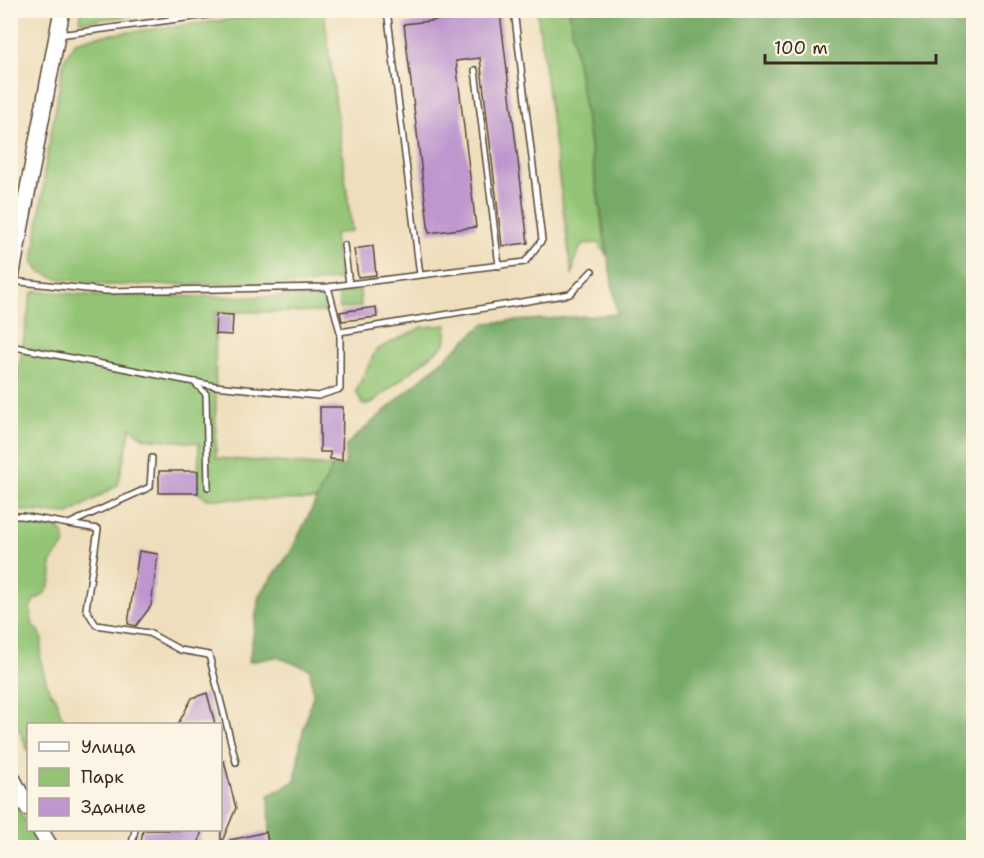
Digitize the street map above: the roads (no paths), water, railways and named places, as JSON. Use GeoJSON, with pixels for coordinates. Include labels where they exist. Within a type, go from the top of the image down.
{"type":"FeatureCollection","features":[{"type":"Feature","properties":{"kind":"street"},"geometry":{"type":"LineString","coordinates":[[11,282],[12,263],[62,10]]}},
{"type":"Feature","properties":{"kind":"street"},"geometry":{"type":"LineString","coordinates":[[10,774],[27,806]]}},
{"type":"Feature","properties":{"kind":"street"},"geometry":{"type":"LineString","coordinates":[[41,831],[51,848]]}},
{"type":"Feature","properties":{"kind":"lane"},"geometry":{"type":"LineString","coordinates":[[170,20],[176,10]]}},
{"type":"Feature","properties":{"kind":"lane"},"geometry":{"type":"LineString","coordinates":[[57,35],[245,10]]}},
{"type":"Feature","properties":{"kind":"lane"},"geometry":{"type":"LineString","coordinates":[[387,10],[420,275]]}},
{"type":"Feature","properties":{"kind":"lane"},"geometry":{"type":"LineString","coordinates":[[11,282],[105,291],[328,287],[525,262],[542,240],[514,10]]}},
{"type":"Feature","properties":{"kind":"lane"},"geometry":{"type":"LineString","coordinates":[[475,70],[499,266]]}},
{"type":"Feature","properties":{"kind":"lane"},"geometry":{"type":"LineString","coordinates":[[344,245],[349,284]]}},
{"type":"Feature","properties":{"kind":"lane"},"geometry":{"type":"LineString","coordinates":[[340,332],[570,294],[592,271]]}},
{"type":"Feature","properties":{"kind":"lane"},"geometry":{"type":"LineString","coordinates":[[10,346],[215,386],[318,396],[340,389],[340,332],[328,287]]}},
{"type":"Feature","properties":{"kind":"lane"},"geometry":{"type":"LineString","coordinates":[[194,382],[206,394],[208,487]]}},
{"type":"Feature","properties":{"kind":"lane"},"geometry":{"type":"LineString","coordinates":[[70,524],[150,487],[152,459]]}},
{"type":"Feature","properties":{"kind":"lane"},"geometry":{"type":"LineString","coordinates":[[10,516],[98,529],[86,609],[96,626],[149,633],[180,650],[209,655],[236,762]]}},
{"type":"Feature","properties":{"kind":"lane"},"geometry":{"type":"LineString","coordinates":[[131,848],[135,831]]}}]}
